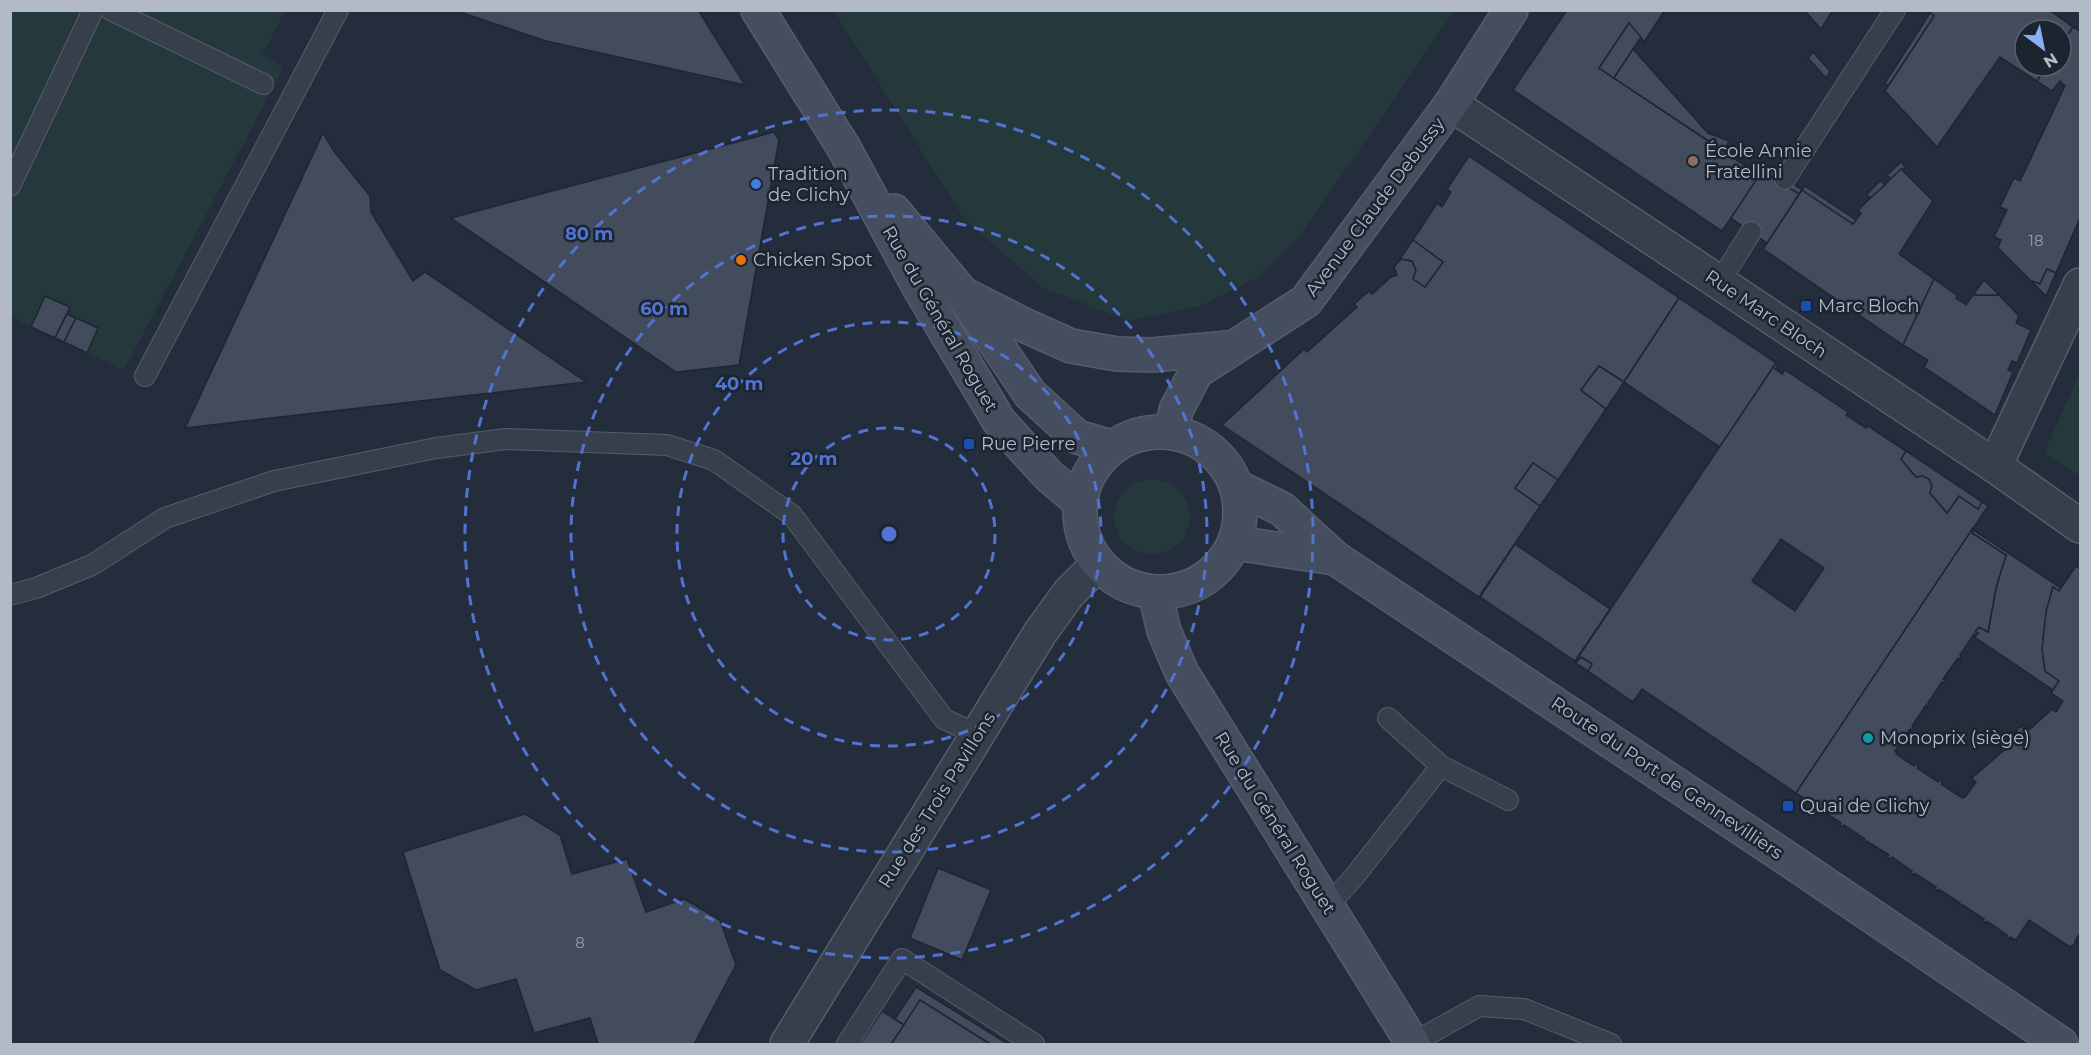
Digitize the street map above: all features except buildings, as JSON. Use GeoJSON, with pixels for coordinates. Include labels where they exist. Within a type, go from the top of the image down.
{"type":"FeatureCollection","features":[{"type":"Feature","properties":{"kind":"main road","name":"Rue du Général Roguet"},"geometry":{"type":"LineString","coordinates":[[758,10],[844,148],[919,287],[999,421],[1048,476],[1080,502]]}},
{"type":"Feature","properties":{"kind":"main road","name":"Avenue Claude Debussy"},"geometry":{"type":"LineString","coordinates":[[1172,430],[1176,410],[1196,372],[1306,301],[1451,104],[1511,10]]}},
{"type":"Feature","properties":{"kind":"main road","name":"Rue du Général Roguet"},"geometry":{"type":"LineString","coordinates":[[844,148],[960,292],[1030,394],[1077,437],[1112,447]]}},
{"type":"Feature","properties":{"kind":"main road"},"geometry":{"type":"LineString","coordinates":[[960,292],[1071,346],[1117,354],[1152,355],[1230,348]]}},
{"type":"Feature","properties":{"kind":"main road"},"geometry":{"type":"LineString","coordinates":[[1172,430],[1200,441],[1224,462],[1237,487],[1241,515],[1234,543],[1224,562],[1202,581],[1184,589],[1155,592],[1125,584],[1098,564],[1086,544],[1080,520],[1080,502],[1090,473],[1112,447],[1154,431],[1172,430]]}},
{"type":"Feature","properties":{"kind":"main road","name":"Route du Port de Gennevilliers"},"geometry":{"type":"LineString","coordinates":[[1237,487],[1282,509],[1335,558],[1775,850],[2061,1044]]}},
{"type":"Feature","properties":{"kind":"main road","name":"Route du Port de Gennevilliers"},"geometry":{"type":"LineString","coordinates":[[1234,543],[1335,558]]}},
{"type":"Feature","properties":{"kind":"main road","name":"Rue du Général Roguet"},"geometry":{"type":"LineString","coordinates":[[1155,592],[1164,631],[1182,673],[1413,1044]]}},
{"type":"Feature","properties":{"kind":"street","name":"Rue Marc Bloch"},"geometry":{"type":"LineString","coordinates":[[1451,104],[1995,466],[2080,526]]}},
{"type":"Feature","properties":{"kind":"street"},"geometry":{"type":"LineString","coordinates":[[1995,466],[2080,285]]}},
{"type":"Feature","properties":{"kind":"street","name":"Rue des Trois Pavillons"},"geometry":{"type":"LineString","coordinates":[[787,1044],[1046,625],[1069,593],[1098,564]]}},
{"type":"Feature","properties":{"kind":"lane"},"geometry":{"type":"LineString","coordinates":[[10,186],[93,10]]}},
{"type":"Feature","properties":{"kind":"lane"},"geometry":{"type":"LineString","coordinates":[[111,10],[263,84]]}},
{"type":"Feature","properties":{"kind":"lane"},"geometry":{"type":"LineString","coordinates":[[145,376],[338,10]]}},
{"type":"Feature","properties":{"kind":"lane"},"geometry":{"type":"LineString","coordinates":[[1785,179],[1895,10]]}},
{"type":"Feature","properties":{"kind":"lane"},"geometry":{"type":"LineString","coordinates":[[1719,283],[1751,232]]}},
{"type":"Feature","properties":{"kind":"lane"},"geometry":{"type":"LineString","coordinates":[[10,595],[36,588],[92,565],[165,518],[274,481],[436,448],[506,439],[667,445],[714,460],[792,515],[944,719],[978,735]]}},
{"type":"Feature","properties":{"kind":"lane"},"geometry":{"type":"LineString","coordinates":[[1388,718],[1441,765],[1508,800]]}},
{"type":"Feature","properties":{"kind":"lane"},"geometry":{"type":"LineString","coordinates":[[1327,907],[1354,877],[1441,765]]}},
{"type":"Feature","properties":{"kind":"lane"},"geometry":{"type":"LineString","coordinates":[[848,1044],[902,959],[1034,1044]]}},
{"type":"Feature","properties":{"kind":"lane"},"geometry":{"type":"LineString","coordinates":[[1413,1044],[1479,1006],[1524,1009],[1611,1044]]}},
{"type":"Feature","properties":{"kind":"green space"},"geometry":{"type":"Polygon","coordinates":[[[11,11],[285,11],[262,55],[284,67],[124,370],[11,317],[11,11]]]}},
{"type":"Feature","properties":{"kind":"green space"},"geometry":{"type":"Polygon","coordinates":[[[834,11],[1454,11],[1301,235],[1257,278],[1201,306],[1128,321],[1042,287],[964,219],[834,11]]]}},
{"type":"Feature","properties":{"kind":"green space"},"geometry":{"type":"Polygon","coordinates":[[[2080,372],[2080,476],[2044,453],[2080,372]]]}},
{"type":"Feature","properties":{"kind":"green space"},"geometry":{"type":"Polygon","coordinates":[[[1160,479],[1173,485],[1184,496],[1190,509],[1188,532],[1173,549],[1160,555],[1144,555],[1131,549],[1116,532],[1114,509],[1120,496],[1137,481],[1160,479]]]}},
{"type":"Feature","properties":{"kind":"place","name":"École Annie Fratellini"},"geometry":{"type":"Point","coordinates":[1693,161]}},
{"type":"Feature","properties":{"kind":"place","name":"Tradition de Clichy"},"geometry":{"type":"Point","coordinates":[756,184]}},
{"type":"Feature","properties":{"kind":"place","name":"Chicken Spot"},"geometry":{"type":"Point","coordinates":[741,260]}},
{"type":"Feature","properties":{"kind":"place","name":"Marc Bloch"},"geometry":{"type":"Point","coordinates":[1806,306]}},
{"type":"Feature","properties":{"kind":"place","name":"Rue Pierre"},"geometry":{"type":"Point","coordinates":[969,444]}},
{"type":"Feature","properties":{"kind":"place","name":"Monoprix (siège)"},"geometry":{"type":"Point","coordinates":[1868,738]}},
{"type":"Feature","properties":{"kind":"place","name":"Quai de Clichy"},"geometry":{"type":"Point","coordinates":[1788,806]}}]}
